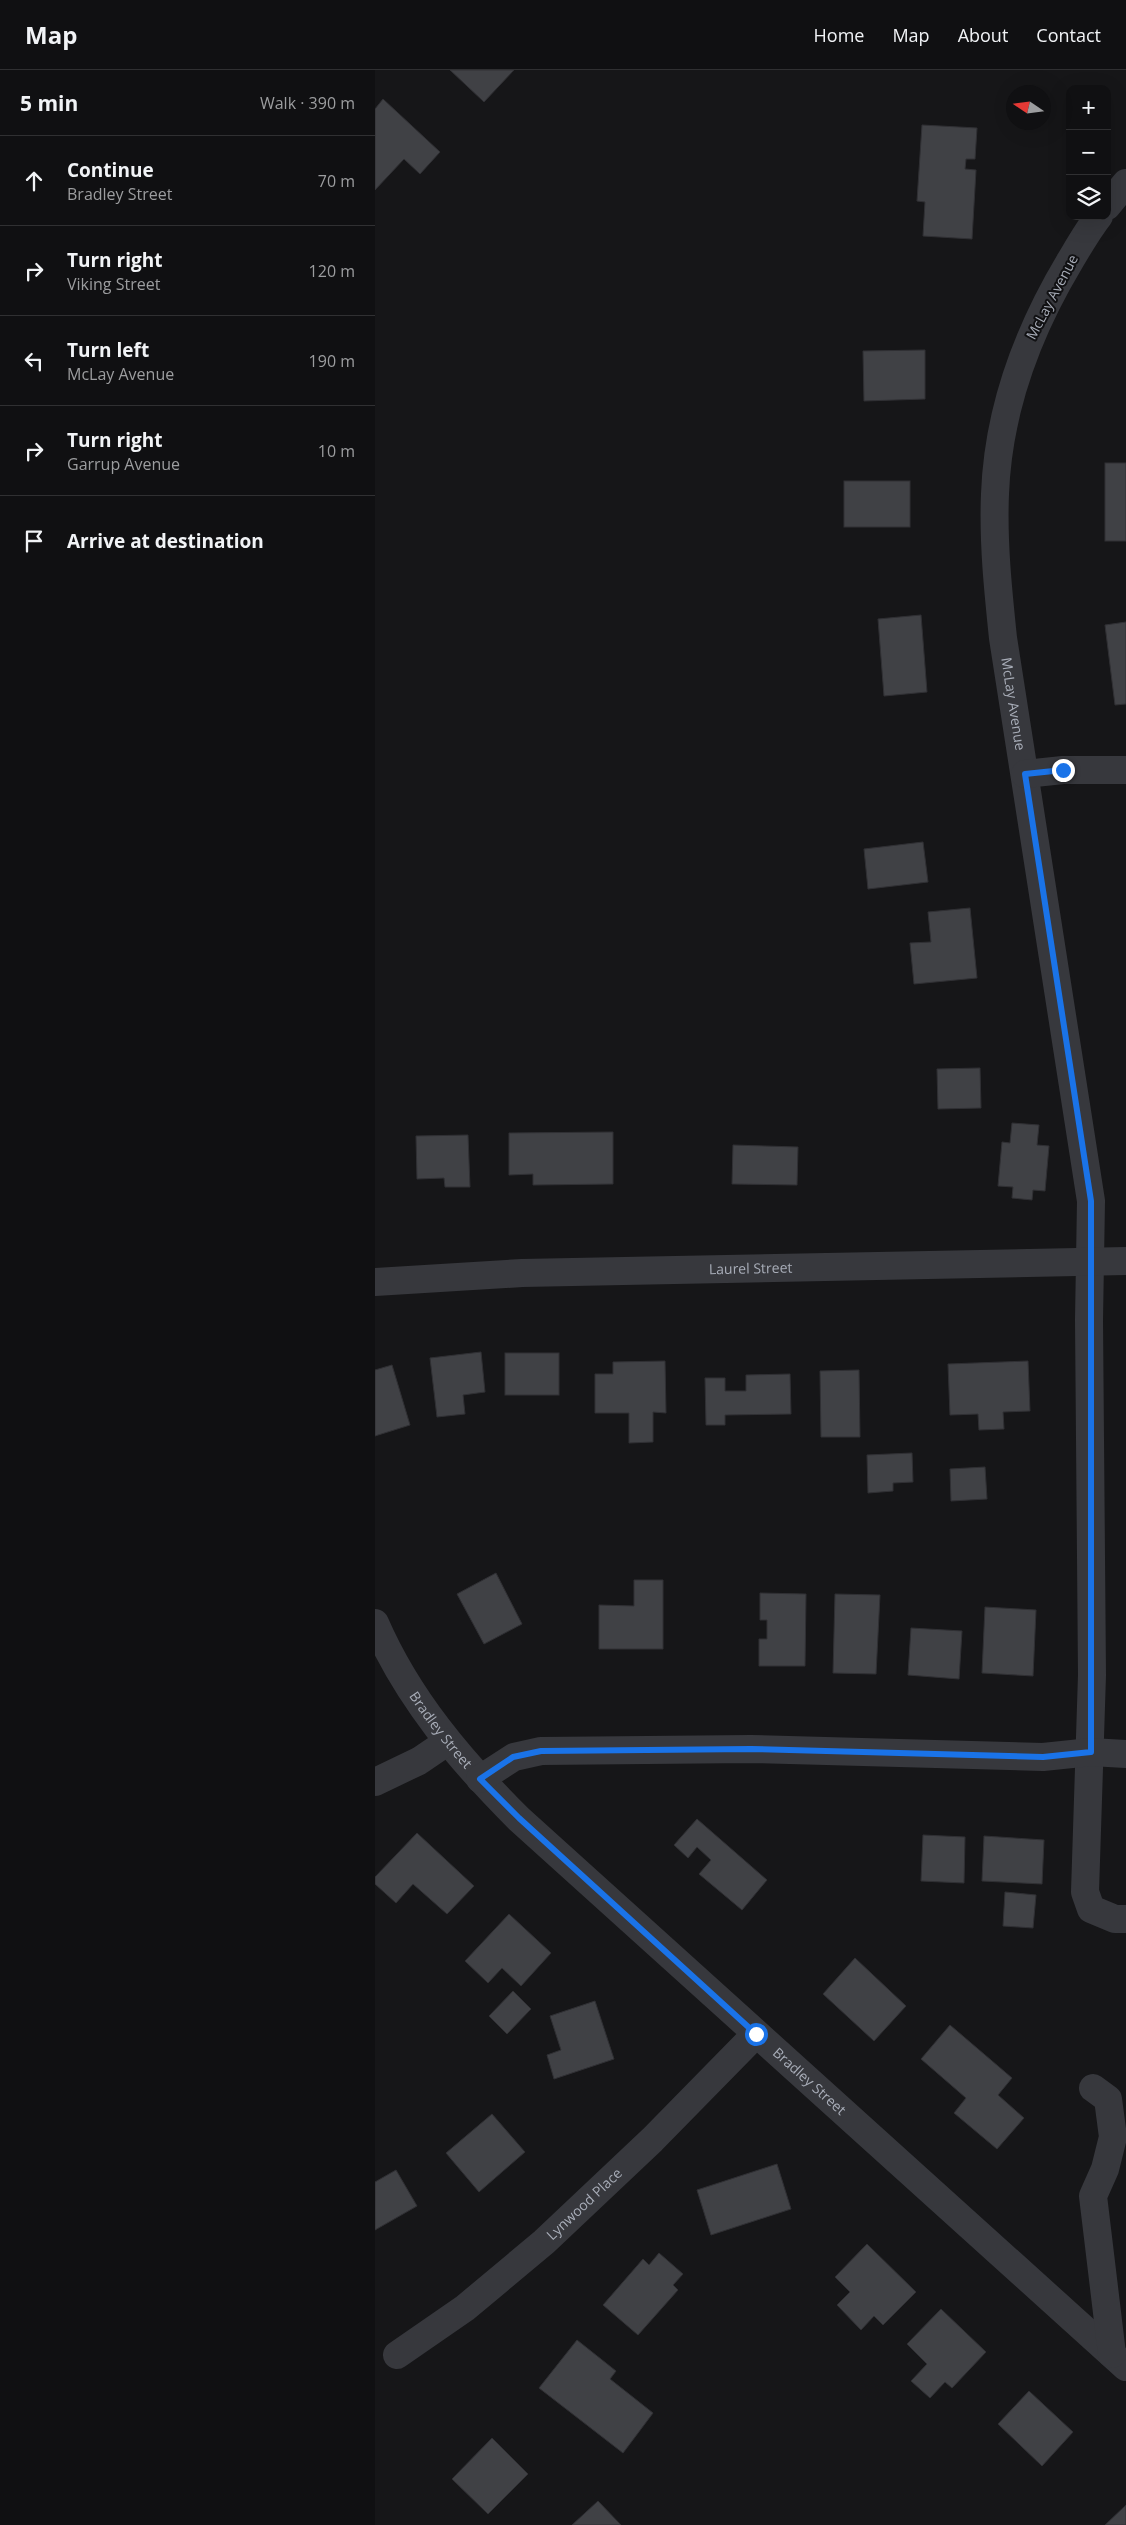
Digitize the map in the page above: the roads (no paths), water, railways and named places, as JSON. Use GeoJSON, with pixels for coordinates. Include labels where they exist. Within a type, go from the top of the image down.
{"type":"FeatureCollection","features":[{"type":"Feature","properties":{"kind":"street"},"geometry":{"type":"LineString","coordinates":[[1111,201],[1126,184]]}},
{"type":"Feature","properties":{"kind":"street","name":"McLay Avenue"},"geometry":{"type":"LineString","coordinates":[[1096,220],[1054,288],[1025,348],[1006,416],[995,492],[994,545],[1002,629],[1091,1201],[1091,1752],[1085,1892],[1091,1909],[1115,1919],[1126,1919]]}},
{"type":"Feature","properties":{"kind":"street"},"geometry":{"type":"LineString","coordinates":[[1025,774],[1063,770],[1126,770]]}},
{"type":"Feature","properties":{"kind":"street","name":"Laurel Street"},"geometry":{"type":"LineString","coordinates":[[375,1282],[417,1278],[522,1274],[1126,1261]]}},
{"type":"Feature","properties":{"kind":"street","name":"Bradley Street"},"geometry":{"type":"LineString","coordinates":[[375,1623],[415,1697],[447,1742],[480,1779],[533,1832],[1119,2361]]}},
{"type":"Feature","properties":{"kind":"street"},"geometry":{"type":"LineString","coordinates":[[375,1782],[419,1761],[447,1742]]}},
{"type":"Feature","properties":{"kind":"street"},"geometry":{"type":"LineString","coordinates":[[480,1779],[513,1757],[541,1751],[741,1749],[1043,1757],[1091,1752],[1126,1754]]}},
{"type":"Feature","properties":{"kind":"street","name":"Lynwood Place"},"geometry":{"type":"LineString","coordinates":[[397,2355],[465,2308],[544,2242],[652,2140],[756,2034]]}},
{"type":"Feature","properties":{"kind":"street"},"geometry":{"type":"LineString","coordinates":[[1093,2088],[1108,2099],[1113,2137],[1105,2169],[1093,2196],[1119,2361]]}}]}
